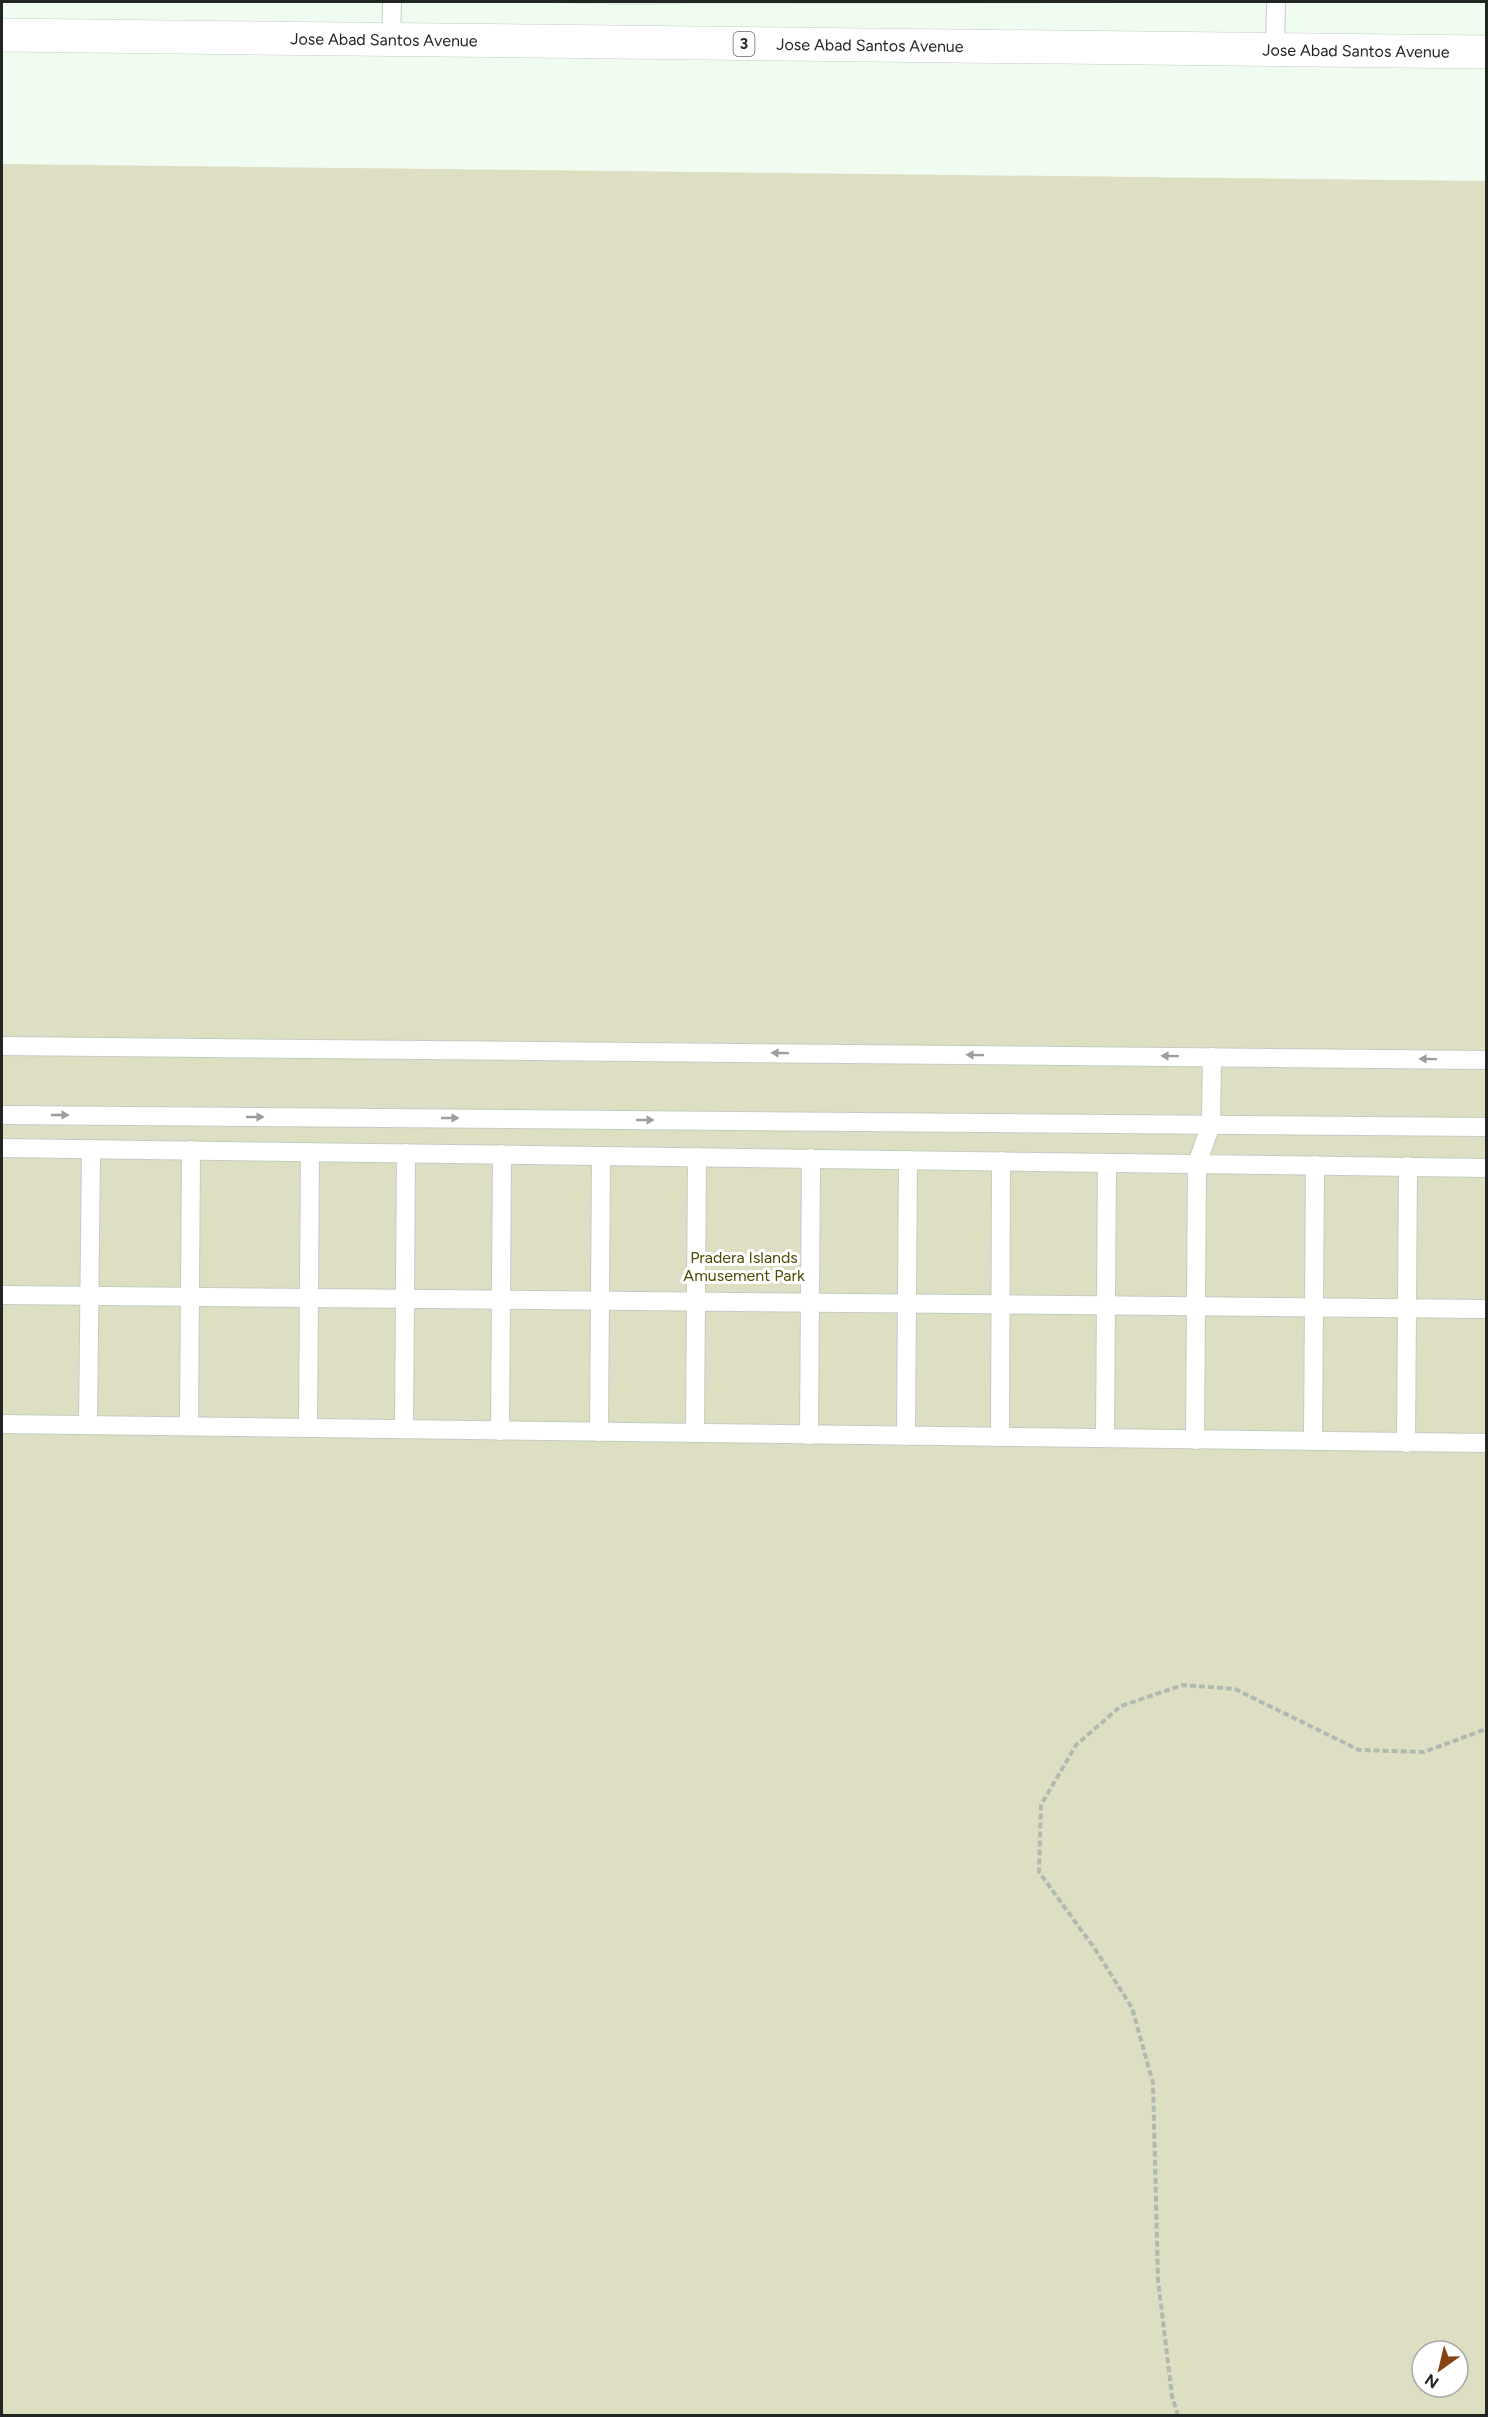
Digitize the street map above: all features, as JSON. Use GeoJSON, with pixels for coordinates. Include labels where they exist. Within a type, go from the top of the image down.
{"type":"FeatureCollection","features":[{"type":"Feature","properties":{"kind":"highway","name":"Jose Abad Santos Avenue"},"geometry":{"type":"LineString","coordinates":[[2,35],[1486,52]]}},
{"type":"Feature","properties":{"kind":"lane"},"geometry":{"type":"LineString","coordinates":[[391,40],[392,2]]}},
{"type":"Feature","properties":{"kind":"lane"},"geometry":{"type":"LineString","coordinates":[[1275,49],[1276,2]]}},
{"type":"Feature","properties":{"kind":"lane"},"geometry":{"type":"LineString","coordinates":[[2,1046],[1486,1060]]}},
{"type":"Feature","properties":{"kind":"lane"},"geometry":{"type":"LineString","coordinates":[[1195,1440],[1197,1164],[1211,1124],[1212,1057]]}},
{"type":"Feature","properties":{"kind":"lane"},"geometry":{"type":"LineString","coordinates":[[2,1115],[1486,1127]]}},
{"type":"Feature","properties":{"kind":"lane"},"geometry":{"type":"LineString","coordinates":[[2,1148],[1486,1167]]}},
{"type":"Feature","properties":{"kind":"lane"},"geometry":{"type":"LineString","coordinates":[[88,1425],[91,1149]]}},
{"type":"Feature","properties":{"kind":"lane"},"geometry":{"type":"LineString","coordinates":[[189,1426],[191,1150]]}},
{"type":"Feature","properties":{"kind":"lane"},"geometry":{"type":"LineString","coordinates":[[308,1428],[310,1152]]}},
{"type":"Feature","properties":{"kind":"lane"},"geometry":{"type":"LineString","coordinates":[[404,1429],[406,1153]]}},
{"type":"Feature","properties":{"kind":"lane"},"geometry":{"type":"LineString","coordinates":[[500,1431],[502,1154]]}},
{"type":"Feature","properties":{"kind":"lane"},"geometry":{"type":"LineString","coordinates":[[599,1432],[601,1156]]}},
{"type":"Feature","properties":{"kind":"lane"},"geometry":{"type":"LineString","coordinates":[[695,1433],[697,1157]]}},
{"type":"Feature","properties":{"kind":"lane"},"geometry":{"type":"LineString","coordinates":[[808,1435],[811,1158]]}},
{"type":"Feature","properties":{"kind":"lane"},"geometry":{"type":"LineString","coordinates":[[906,1436],[908,1160]]}},
{"type":"Feature","properties":{"kind":"lane"},"geometry":{"type":"LineString","coordinates":[[1000,1437],[1001,1161]]}},
{"type":"Feature","properties":{"kind":"lane"},"geometry":{"type":"LineString","coordinates":[[1105,1438],[1107,1163]]}},
{"type":"Feature","properties":{"kind":"lane"},"geometry":{"type":"LineString","coordinates":[[1313,1441],[1315,1165]]}},
{"type":"Feature","properties":{"kind":"lane"},"geometry":{"type":"LineString","coordinates":[[1406,1443],[1408,1166]]}},
{"type":"Feature","properties":{"kind":"lane"},"geometry":{"type":"LineString","coordinates":[[2,1294],[1486,1309]]}},
{"type":"Feature","properties":{"kind":"lane"},"geometry":{"type":"LineString","coordinates":[[2,1424],[1486,1443]]}},
{"type":"Feature","properties":{"kind":"path"},"geometry":{"type":"LineString","coordinates":[[1178,2415],[1172,2396],[1158,2280],[1153,2083],[1132,2008],[1095,1949],[1039,1872],[1041,1805],[1076,1745],[1121,1706],[1183,1685],[1235,1689],[1359,1750],[1424,1752],[1486,1729]]}},
{"type":"Feature","properties":{"kind":"shaded area"},"geometry":{"type":"Polygon","coordinates":[[[520,2],[1443,2],[615,5],[520,2]]]}},
{"type":"Feature","properties":{"kind":"green space","name":"Pradera Islands Amusement Park"},"geometry":{"type":"Polygon","coordinates":[[[2,164],[1486,181],[1486,2415],[2,2416],[2,164]]]}}]}
